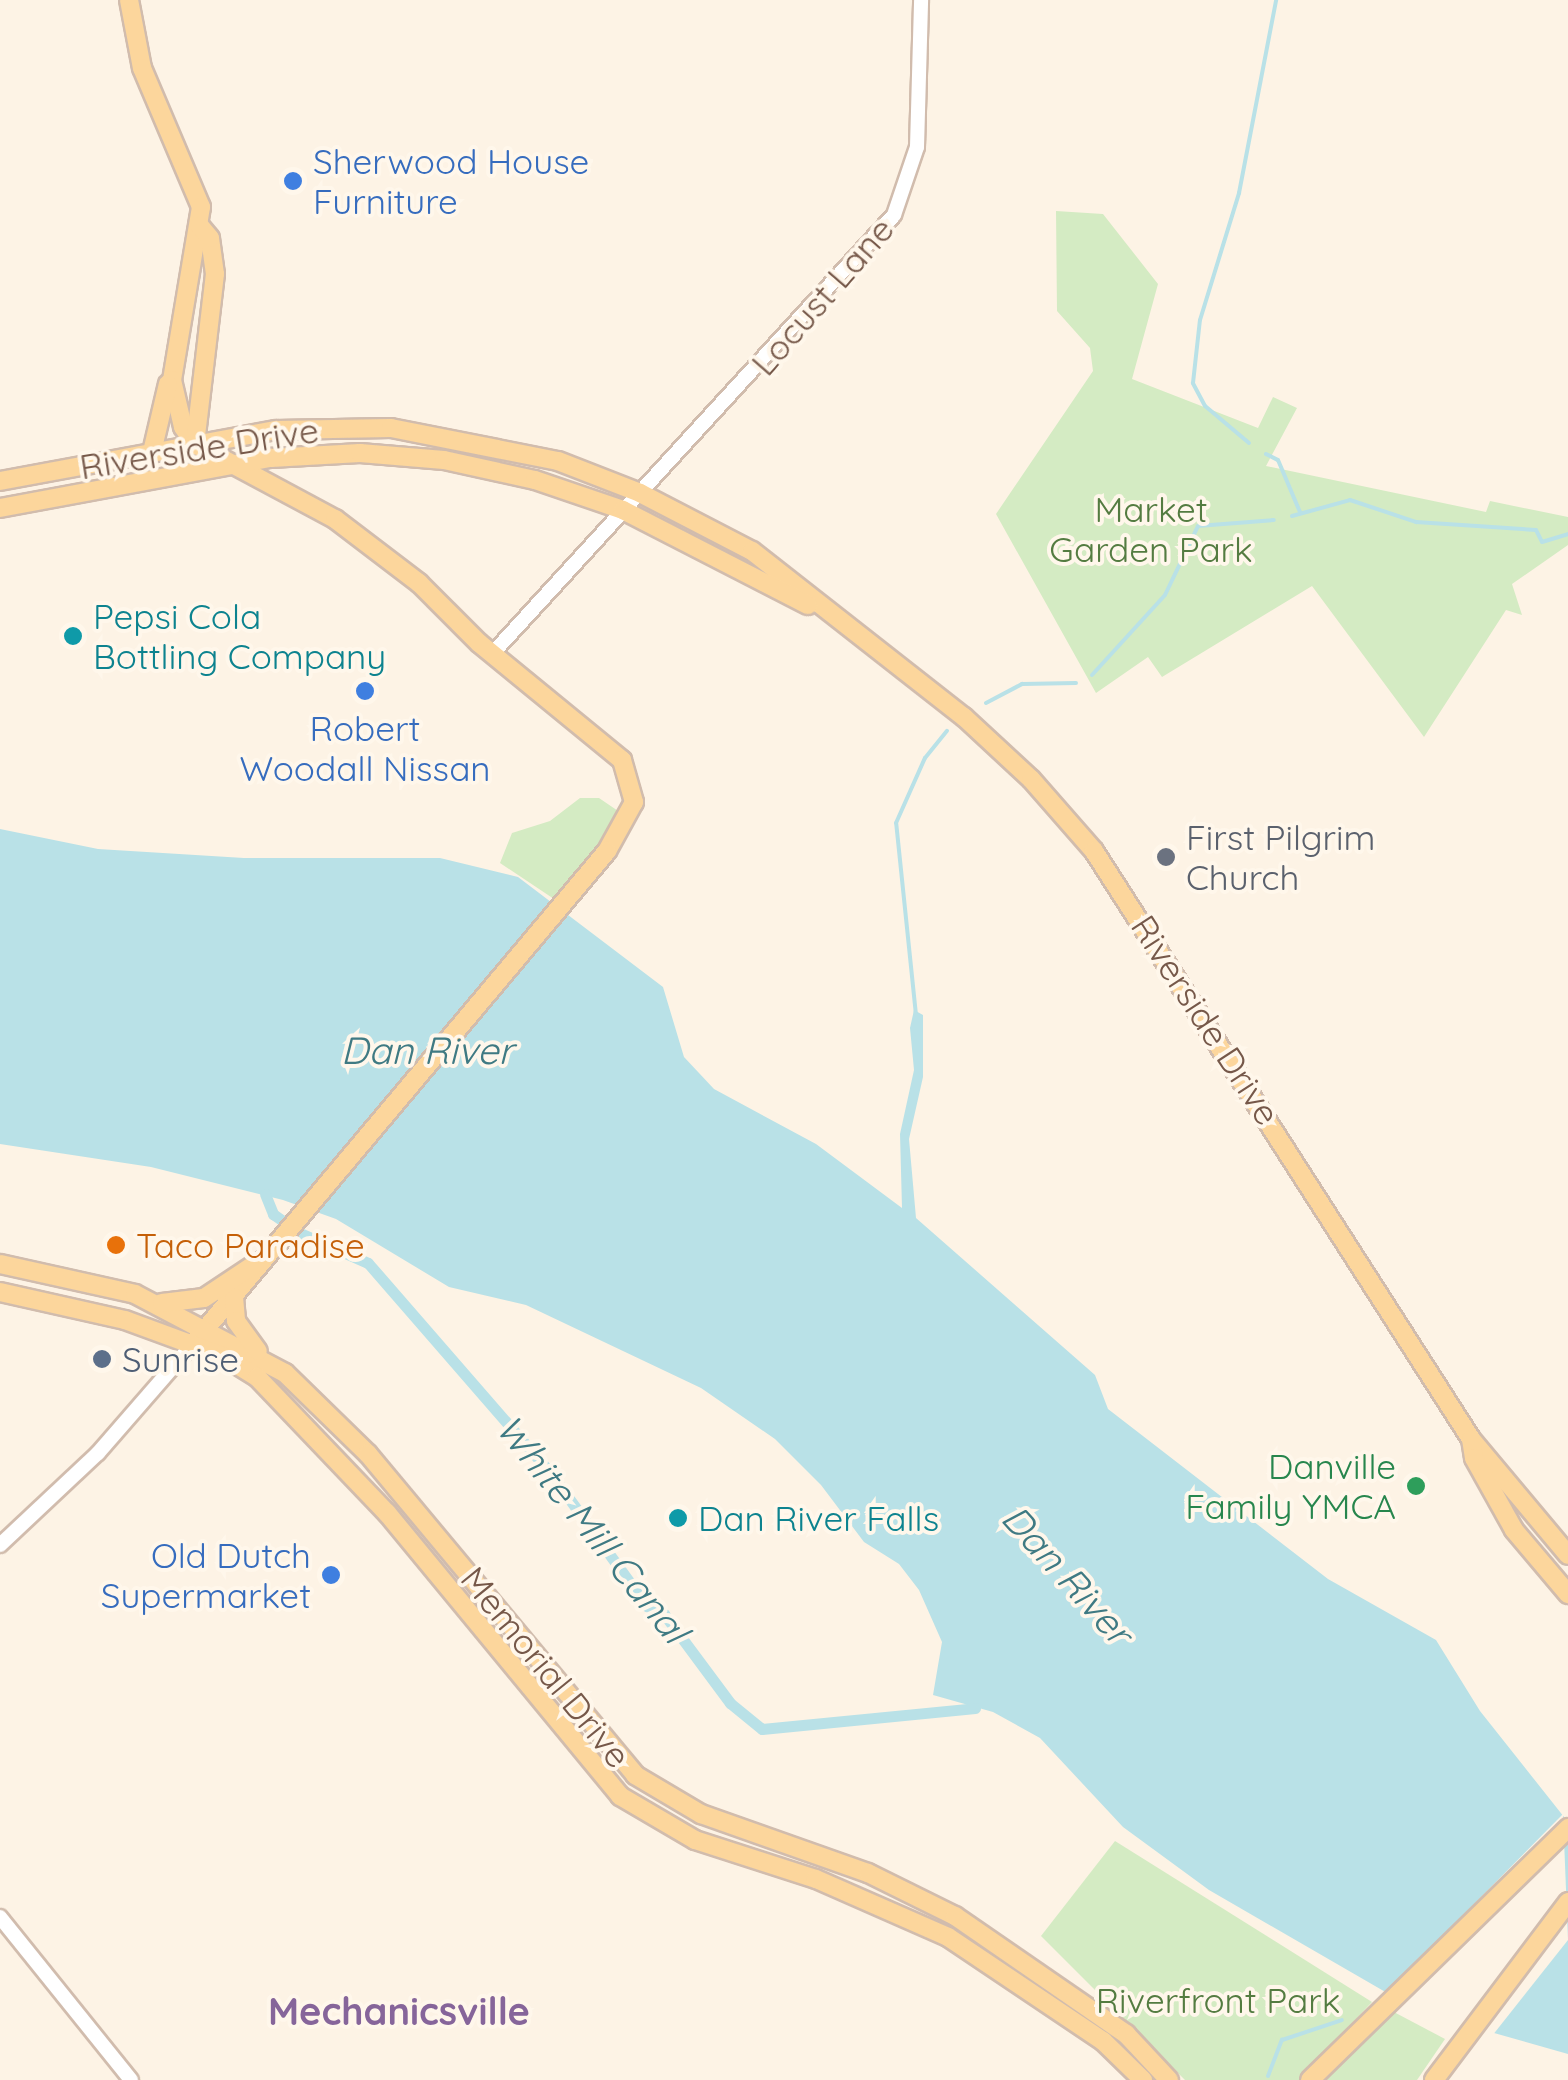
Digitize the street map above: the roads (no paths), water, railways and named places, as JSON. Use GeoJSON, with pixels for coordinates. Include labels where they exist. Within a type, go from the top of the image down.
{"type":"FeatureCollection","features":[{"type":"Feature","properties":{"kind":"main road"},"geometry":{"type":"LineString","coordinates":[[128,0],[142,68],[190,169],[200,226],[210,238],[215,274],[195,444]]}},
{"type":"Feature","properties":{"kind":"main road"},"geometry":{"type":"LineString","coordinates":[[152,452],[173,368],[188,251],[200,226]]}},
{"type":"Feature","properties":{"kind":"main road"},"geometry":{"type":"LineString","coordinates":[[173,368],[202,372]]}},
{"type":"Feature","properties":{"kind":"main road"},"geometry":{"type":"LineString","coordinates":[[173,368],[174,402],[195,444],[335,518],[419,583],[492,654],[622,760],[634,802],[607,851],[192,1345]]}},
{"type":"Feature","properties":{"kind":"main road","name":"Riverside Drive"},"geometry":{"type":"LineString","coordinates":[[0,481],[195,444],[309,428],[424,432],[558,460],[640,492],[752,551],[882,649],[997,745],[1094,851],[1472,1439],[1568,1556]]}},
{"type":"Feature","properties":{"kind":"main road","name":"Riverside Drive"},"geometry":{"type":"LineString","coordinates":[[0,508],[230,464],[320,454],[432,459],[536,480],[623,510],[742,566],[882,649]]}},
{"type":"Feature","properties":{"kind":"main road"},"geometry":{"type":"LineString","coordinates":[[156,1303],[204,1298],[262,1260]]}},
{"type":"Feature","properties":{"kind":"main road","name":"Memorial Drive"},"geometry":{"type":"LineString","coordinates":[[0,1264],[74,1276],[156,1303],[268,1362],[338,1421],[635,1775],[701,1814],[868,1872],[955,1916],[1126,2034],[1169,2080]]}},
{"type":"Feature","properties":{"kind":"main road","name":"Memorial Drive"},"geometry":{"type":"LineString","coordinates":[[0,1292],[106,1314],[192,1345],[258,1376],[324,1442],[630,1803],[695,1840],[833,1885],[948,1937],[1103,2042],[1143,2080]]}},
{"type":"Feature","properties":{"kind":"main road"},"geometry":{"type":"LineString","coordinates":[[234,1297],[241,1332],[268,1362]]}},
{"type":"Feature","properties":{"kind":"main road","name":"Riverside Drive"},"geometry":{"type":"LineString","coordinates":[[1472,1439],[1474,1458],[1508,1520],[1568,1594]]}},
{"type":"Feature","properties":{"kind":"main road"},"geometry":{"type":"LineString","coordinates":[[1310,2080],[1568,1828]]}},
{"type":"Feature","properties":{"kind":"main road"},"geometry":{"type":"LineString","coordinates":[[1438,2073],[1568,1902]]}},
{"type":"Feature","properties":{"kind":"street","name":"Locust Lane"},"geometry":{"type":"LineString","coordinates":[[492,654],[894,216],[917,147],[921,0]]}},
{"type":"Feature","properties":{"kind":"street"},"geometry":{"type":"LineString","coordinates":[[0,1545],[98,1453],[192,1345]]}},
{"type":"Feature","properties":{"kind":"street"},"geometry":{"type":"LineString","coordinates":[[0,1918],[131,2080]]}},
{"type":"Feature","properties":{"kind":"water","name":"Dan River"},"geometry":{"type":"Polygon","coordinates":[[[0,829],[98,849],[244,858],[440,858],[518,877],[663,987],[684,1057],[714,1089],[816,1144],[902,1208],[900,1134],[914,1070],[910,1028],[914,1010],[923,1015],[923,1077],[909,1139],[916,1218],[1095,1375],[1108,1409],[1328,1579],[1436,1640],[1480,1711],[1568,1822],[1568,2054],[1420,2012],[1209,1890],[1123,1827],[1040,1738],[993,1712],[933,1695],[942,1642],[919,1590],[899,1564],[864,1542],[821,1485],[775,1439],[701,1388],[526,1305],[449,1287],[336,1219],[283,1200],[151,1167],[0,1144],[0,829]]]}},
{"type":"Feature","properties":{"kind":"waterway"},"geometry":{"type":"LineString","coordinates":[[1249,443],[1205,406],[1193,383],[1200,320],[1239,193],[1276,0]]}},
{"type":"Feature","properties":{"kind":"waterway"},"geometry":{"type":"LineString","coordinates":[[1266,454],[1278,460],[1300,512]]}},
{"type":"Feature","properties":{"kind":"waterway"},"geometry":{"type":"LineString","coordinates":[[1292,516],[1350,500],[1416,522],[1536,530],[1542,542],[1568,534]]}},
{"type":"Feature","properties":{"kind":"waterway"},"geometry":{"type":"LineString","coordinates":[[1092,675],[1165,595],[1198,526],[1274,520]]}},
{"type":"Feature","properties":{"kind":"waterway"},"geometry":{"type":"LineString","coordinates":[[986,703],[1022,684],[1076,683]]}},
{"type":"Feature","properties":{"kind":"waterway"},"geometry":{"type":"LineString","coordinates":[[916,1015],[896,823],[925,758],[947,731]]}},
{"type":"Feature","properties":{"kind":"waterway","name":"White Mill Canal"},"geometry":{"type":"LineString","coordinates":[[265,1194],[273,1214],[300,1233],[368,1263],[552,1475],[647,1606],[664,1614],[730,1703],[762,1729],[975,1708]]}},
{"type":"Feature","properties":{"kind":"waterway"},"geometry":{"type":"LineString","coordinates":[[1268,2076],[1282,2040],[1342,2020]]}},
{"type":"Feature","properties":{"kind":"place","name":"Sherwood House Furniture"},"geometry":{"type":"Point","coordinates":[293,181]}},
{"type":"Feature","properties":{"kind":"place","name":"Pepsi Cola Bottling Company"},"geometry":{"type":"Point","coordinates":[73,636]}},
{"type":"Feature","properties":{"kind":"place","name":"Robert Woodall Nissan"},"geometry":{"type":"Point","coordinates":[365,691]}},
{"type":"Feature","properties":{"kind":"place","name":"First Pilgrim Church"},"geometry":{"type":"Point","coordinates":[1166,857]}},
{"type":"Feature","properties":{"kind":"place","name":"Taco Paradise"},"geometry":{"type":"Point","coordinates":[116,1245]}},
{"type":"Feature","properties":{"kind":"place","name":"Sunrise"},"geometry":{"type":"Point","coordinates":[102,1359]}},
{"type":"Feature","properties":{"kind":"place","name":"Danville Family YMCA"},"geometry":{"type":"Point","coordinates":[1416,1486]}},
{"type":"Feature","properties":{"kind":"place","name":"Dan River Falls"},"geometry":{"type":"Point","coordinates":[678,1518]}},
{"type":"Feature","properties":{"kind":"place","name":"Old Dutch Supermarket"},"geometry":{"type":"Point","coordinates":[331,1575]}},
{"type":"Feature","properties":{"kind":"district","name":"Mechanicsville"},"geometry":{"type":"Point","coordinates":[399,2012]}},
{"type":"Feature","properties":{"kind":"park label","name":"Market Garden Park"},"geometry":{"type":"Point","coordinates":[1151,529]}},
{"type":"Feature","properties":{"kind":"park label","name":"Riverfront Park"},"geometry":{"type":"Point","coordinates":[1218,2000]}}]}
